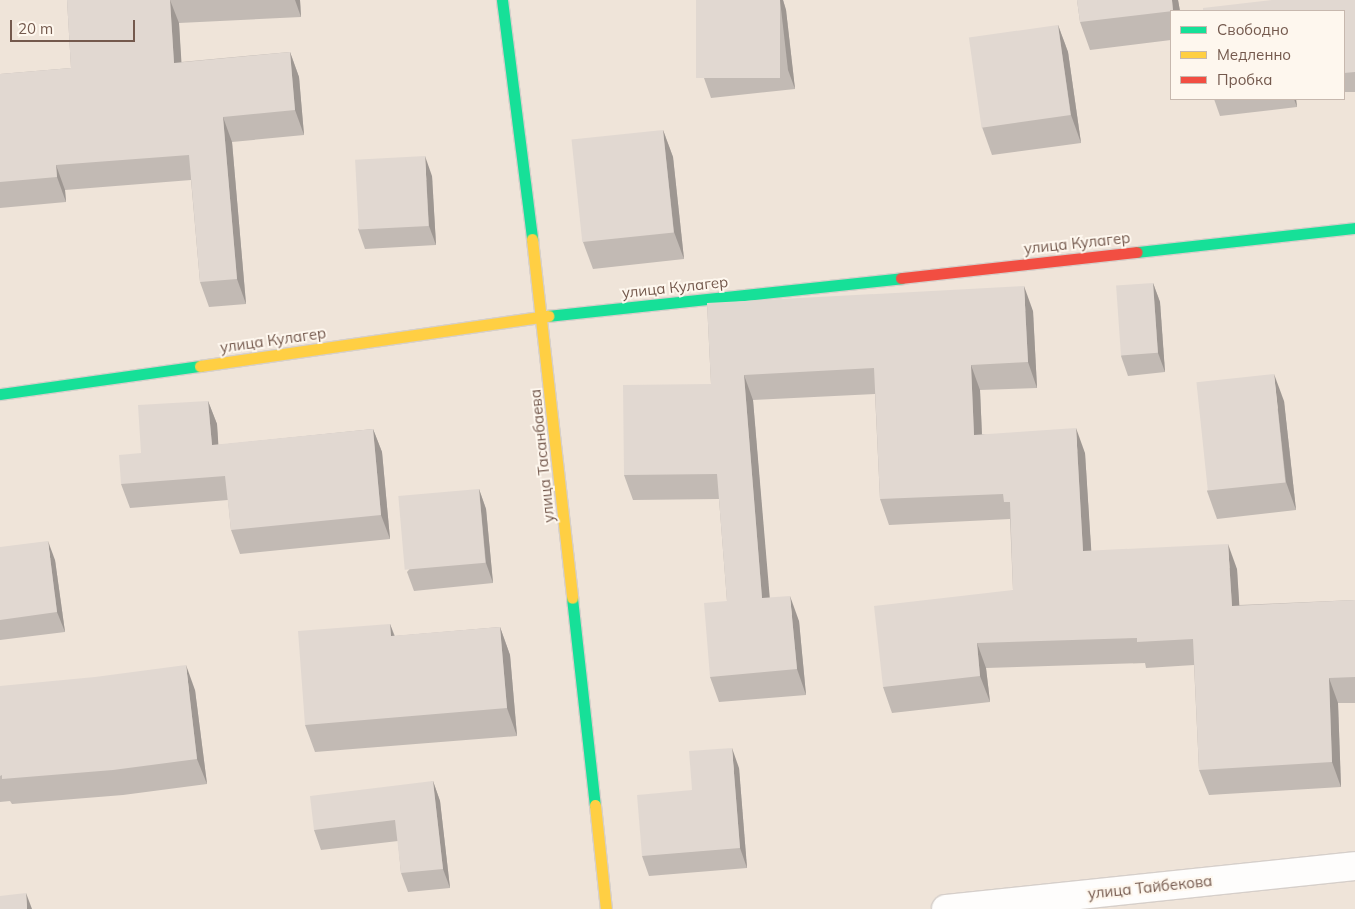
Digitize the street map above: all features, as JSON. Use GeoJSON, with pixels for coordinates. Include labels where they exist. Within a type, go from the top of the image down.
{"type":"FeatureCollection","features":[{"type":"Feature","properties":{"kind":"street","name":"улица Тасанбаева"},"geometry":{"type":"LineString","coordinates":[[502,0],[542,317],[606,909]]}},
{"type":"Feature","properties":{"kind":"street","name":"улица Кулагер"},"geometry":{"type":"LineString","coordinates":[[0,394],[542,317],[1355,228]]}},
{"type":"Feature","properties":{"kind":"street","name":"улица Тайбекова"},"geometry":{"type":"LineString","coordinates":[[946,909],[1355,866]]}},
{"type":"Feature","properties":{"kind":"shaded area"},"geometry":{"type":"Polygon","coordinates":[[[0,0],[1355,0],[1355,909],[0,909],[0,0]]]}},
{"type":"Feature","properties":{"kind":"building"},"geometry":{"type":"Polygon","coordinates":[[[67,0],[170,0],[174,63],[290,52],[295,110],[223,117],[237,279],[200,282],[189,155],[56,165],[57,177],[0,182],[0,74],[71,68],[67,0]]]}},
{"type":"Feature","properties":{"kind":"building"},"geometry":{"type":"Polygon","coordinates":[[[696,0],[780,0],[780,78],[696,78],[696,0]]]}},
{"type":"Feature","properties":{"kind":"building"},"geometry":{"type":"Polygon","coordinates":[[[1077,0],[1172,0],[1173,10],[1170,11],[1080,22],[1077,0]]]}},
{"type":"Feature","properties":{"kind":"building"},"geometry":{"type":"Polygon","coordinates":[[[1272,0],[1355,0],[1355,72],[1345,73],[1345,10],[1203,10],[1203,8],[1272,0]]]}},
{"type":"Feature","properties":{"kind":"building"},"geometry":{"type":"Polygon","coordinates":[[[1058,25],[1071,115],[982,128],[969,38],[1058,25]]]}},
{"type":"Feature","properties":{"kind":"building"},"geometry":{"type":"Polygon","coordinates":[[[663,130],[674,232],[582,242],[572,140],[663,130]]]}},
{"type":"Feature","properties":{"kind":"building"},"geometry":{"type":"Polygon","coordinates":[[[425,156],[429,226],[359,230],[355,160],[425,156]]]}},
{"type":"Feature","properties":{"kind":"building"},"geometry":{"type":"Polygon","coordinates":[[[1153,283],[1158,353],[1121,355],[1116,286],[1153,283]]]}},
{"type":"Feature","properties":{"kind":"building"},"geometry":{"type":"Polygon","coordinates":[[[1024,286],[1028,362],[971,365],[974,435],[1076,428],[1083,551],[1228,544],[1232,606],[1355,600],[1355,677],[1329,678],[1332,762],[1199,770],[1193,639],[1137,642],[1137,638],[977,643],[980,676],[883,687],[874,606],[1013,590],[1010,502],[1004,502],[1003,494],[880,499],[874,368],[744,375],[762,598],[790,596],[797,669],[710,677],[704,603],[727,601],[717,474],[624,475],[623,385],[711,384],[707,303],[1024,286]]]}},
{"type":"Feature","properties":{"kind":"building"},"geometry":{"type":"Polygon","coordinates":[[[1274,374],[1285,482],[1208,491],[1196,382],[1274,374]]]}},
{"type":"Feature","properties":{"kind":"building"},"geometry":{"type":"Polygon","coordinates":[[[208,401],[212,445],[373,429],[381,515],[231,530],[225,476],[121,484],[119,455],[141,453],[138,405],[208,401]]]}},
{"type":"Feature","properties":{"kind":"building"},"geometry":{"type":"Polygon","coordinates":[[[479,489],[485,563],[405,570],[398,496],[479,489]]]}},
{"type":"Feature","properties":{"kind":"building"},"geometry":{"type":"Polygon","coordinates":[[[48,541],[57,612],[0,620],[0,547],[48,541]]]}},
{"type":"Feature","properties":{"kind":"building"},"geometry":{"type":"Polygon","coordinates":[[[390,624],[391,636],[500,627],[507,708],[305,725],[298,631],[390,624]]]}},
{"type":"Feature","properties":{"kind":"building"},"geometry":{"type":"Polygon","coordinates":[[[186,665],[197,759],[113,770],[2,779],[2,775],[0,776],[0,686],[95,677],[186,665]]]}},
{"type":"Feature","properties":{"kind":"building"},"geometry":{"type":"Polygon","coordinates":[[[732,748],[740,848],[642,856],[637,795],[692,790],[689,751],[732,748]]]}},
{"type":"Feature","properties":{"kind":"building"},"geometry":{"type":"Polygon","coordinates":[[[433,781],[443,869],[401,873],[395,820],[314,830],[310,796],[433,781]]]}},
{"type":"Feature","properties":{"kind":"building"},"geometry":{"type":"Polygon","coordinates":[[[26,893],[27,909],[0,909],[0,896],[26,893]]]}},
{"type":"Feature","properties":{"kind":"traffic: fast"},"geometry":{"type":"LineString","coordinates":[[502,0],[532,239]]}},
{"type":"Feature","properties":{"kind":"traffic: fast"},"geometry":{"type":"LineString","coordinates":[[1137,252],[1355,228]]}},
{"type":"Feature","properties":{"kind":"traffic: fast"},"geometry":{"type":"LineString","coordinates":[[548,316],[901,278]]}},
{"type":"Feature","properties":{"kind":"traffic: fast"},"geometry":{"type":"LineString","coordinates":[[0,394],[200,366]]}},
{"type":"Feature","properties":{"kind":"traffic: fast"},"geometry":{"type":"LineString","coordinates":[[572,598],[595,805]]}},
{"type":"Feature","properties":{"kind":"traffic: slow"},"geometry":{"type":"LineString","coordinates":[[532,239],[572,598]]}},
{"type":"Feature","properties":{"kind":"traffic: slow"},"geometry":{"type":"LineString","coordinates":[[200,366],[548,316]]}},
{"type":"Feature","properties":{"kind":"traffic: slow"},"geometry":{"type":"LineString","coordinates":[[595,805],[606,909]]}},
{"type":"Feature","properties":{"kind":"traffic: jam"},"geometry":{"type":"LineString","coordinates":[[901,278],[1137,252]]}}]}
